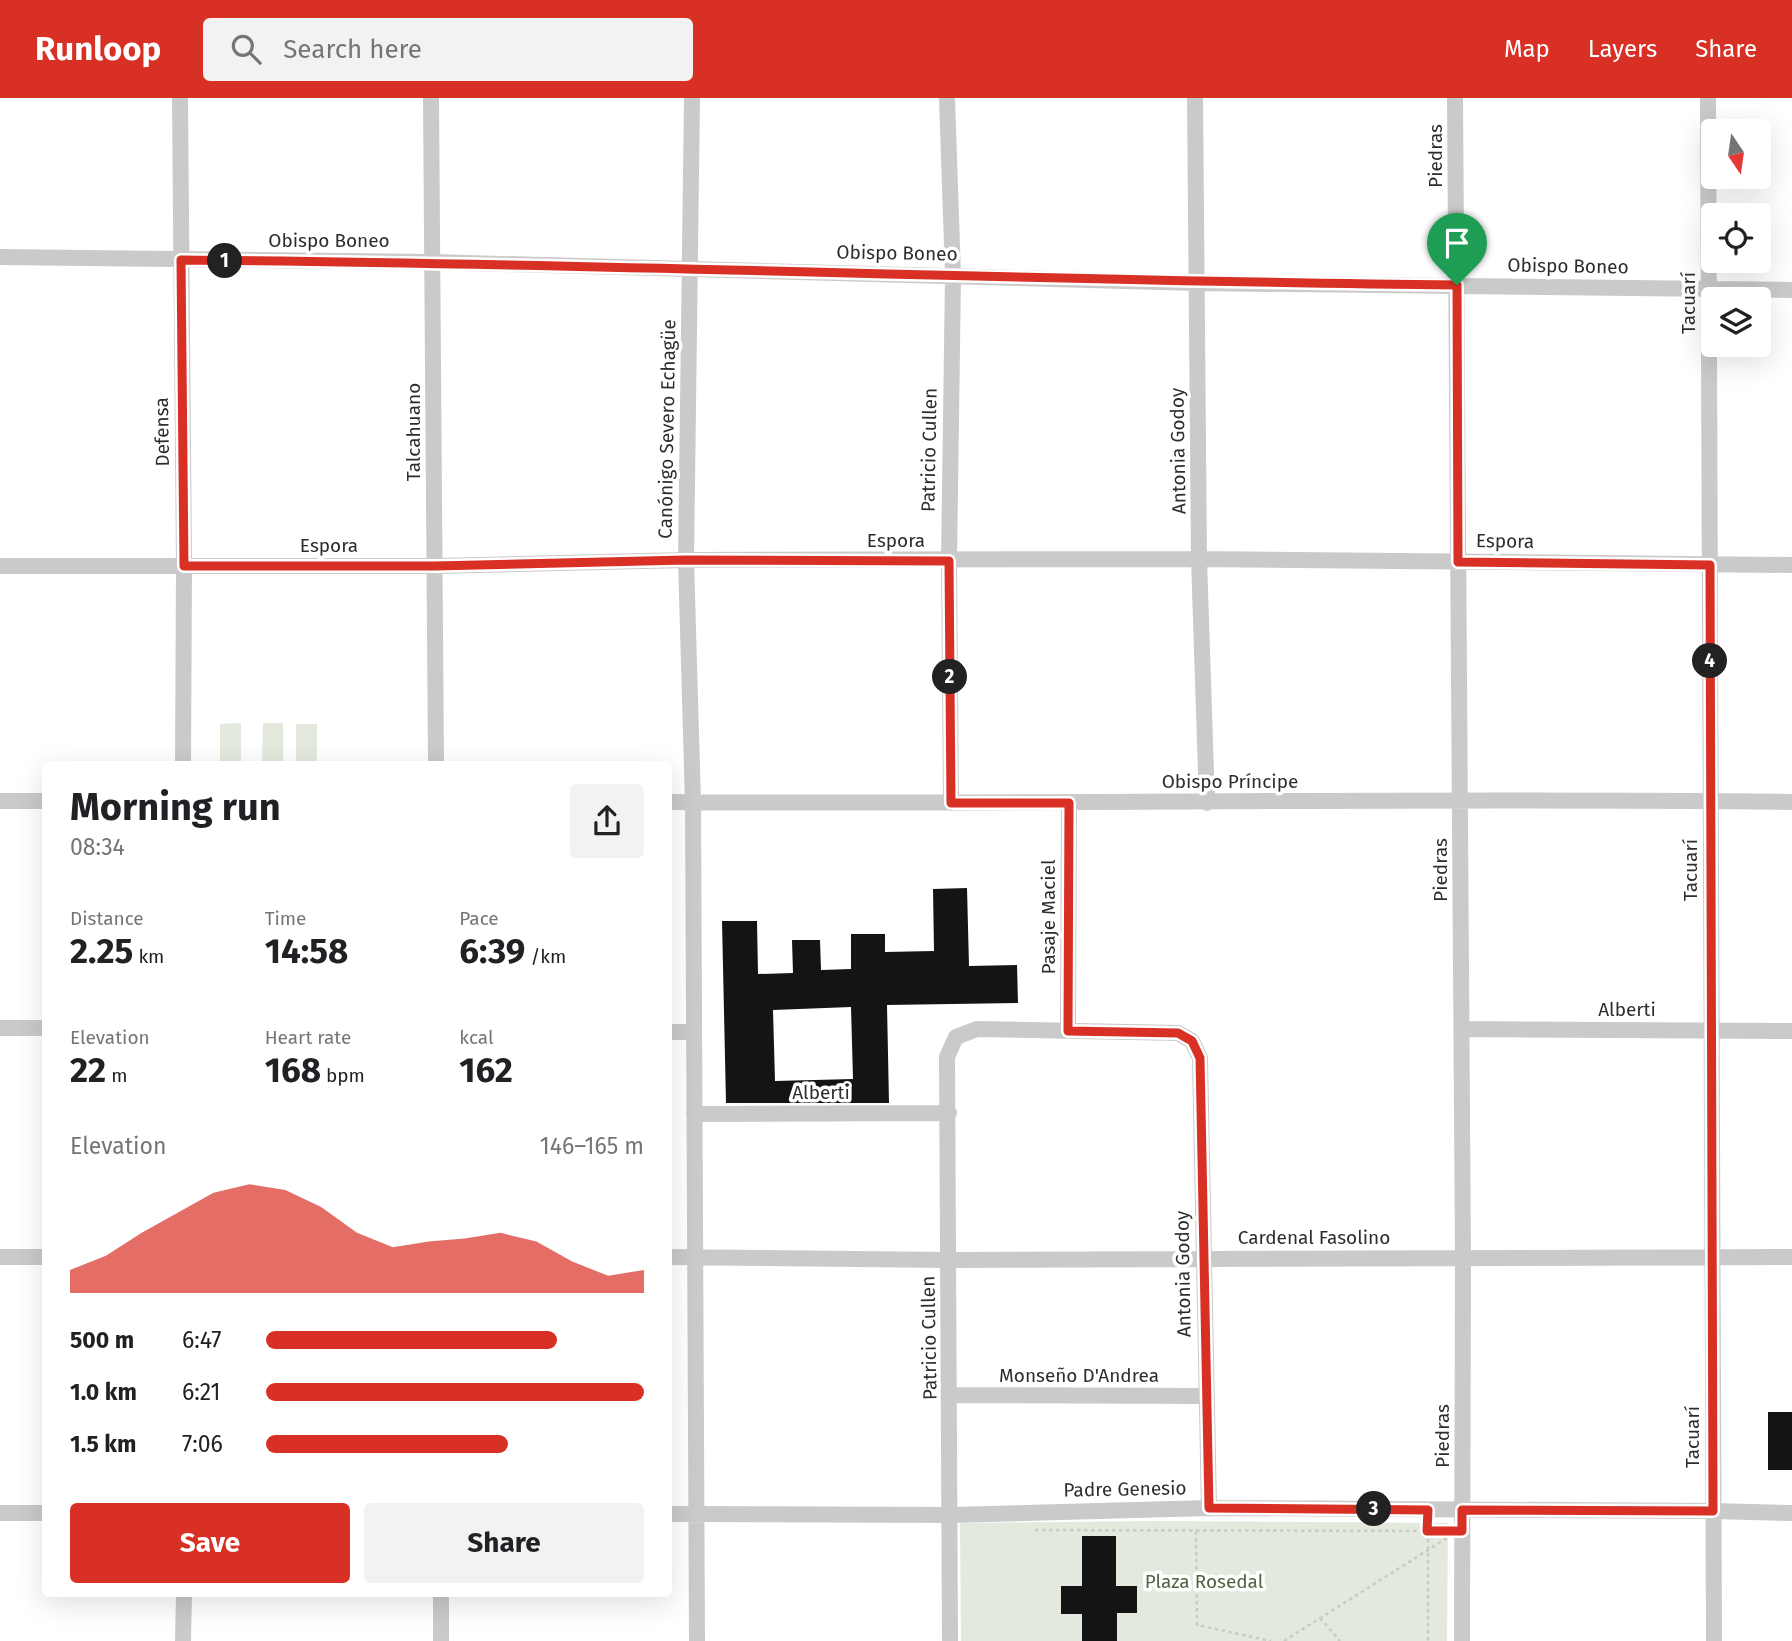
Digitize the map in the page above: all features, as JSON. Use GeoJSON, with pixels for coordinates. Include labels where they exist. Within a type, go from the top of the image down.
{"type":"FeatureCollection","features":[{"type":"Feature","properties":{"kind":"street","name":"Defensa"},"geometry":{"type":"LineString","coordinates":[[180,98],[183,761]]}},
{"type":"Feature","properties":{"kind":"street","name":"Talcahuano"},"geometry":{"type":"LineString","coordinates":[[431,98],[436,761]]}},
{"type":"Feature","properties":{"kind":"street","name":"Canónigo Severo Echagüe"},"geometry":{"type":"LineString","coordinates":[[692,98],[686,560],[693,803],[697,1641]]}},
{"type":"Feature","properties":{"kind":"street","name":"Patricio Cullen"},"geometry":{"type":"LineString","coordinates":[[947,98],[953,276],[949,561],[951,803]]}},
{"type":"Feature","properties":{"kind":"street","name":"Antonia Godoy"},"geometry":{"type":"LineString","coordinates":[[1195,98],[1199,559],[1208,803]]}},
{"type":"Feature","properties":{"kind":"street","name":"Piedras"},"geometry":{"type":"LineString","coordinates":[[1455,98],[1462,1029],[1462,1641]]}},
{"type":"Feature","properties":{"kind":"street","name":"Tacuarí"},"geometry":{"type":"LineString","coordinates":[[1708,98],[1709,287]]}},
{"type":"Feature","properties":{"kind":"street","name":"Obispo Boneo"},"geometry":{"type":"LineString","coordinates":[[0,257],[432,262],[1197,283],[1701,290]]}},
{"type":"Feature","properties":{"kind":"street","name":"Obispo Boneo"},"geometry":{"type":"LineString","coordinates":[[1771,290],[1792,290]]}},
{"type":"Feature","properties":{"kind":"street","name":"Tacuarí"},"geometry":{"type":"LineString","coordinates":[[1709,357],[1714,1641]]}},
{"type":"Feature","properties":{"kind":"street","name":"Espora"},"geometry":{"type":"LineString","coordinates":[[0,566],[435,566],[686,560],[1199,559],[1792,565]]}},
{"type":"Feature","properties":{"kind":"street"},"geometry":{"type":"LineString","coordinates":[[0,802],[42,802]]}},
{"type":"Feature","properties":{"kind":"street","name":"Obispo Príncipe"},"geometry":{"type":"LineString","coordinates":[[672,802],[1792,802]]}},
{"type":"Feature","properties":{"kind":"street","name":"Pasaje Maciel"},"geometry":{"type":"LineString","coordinates":[[1068,1031],[1069,803]]}},
{"type":"Feature","properties":{"kind":"street"},"geometry":{"type":"LineString","coordinates":[[0,1028],[42,1028]]}},
{"type":"Feature","properties":{"kind":"street","name":"Patricio Cullen"},"geometry":{"type":"LineString","coordinates":[[950,1641],[951,1395],[947,1057],[956,1037],[977,1029],[1068,1031]]}},
{"type":"Feature","properties":{"kind":"street","name":"Alberti"},"geometry":{"type":"LineString","coordinates":[[1462,1029],[1792,1031]]}},
{"type":"Feature","properties":{"kind":"street","name":"Antonia Godoy"},"geometry":{"type":"LineString","coordinates":[[1068,1031],[1178,1033],[1192,1041],[1200,1058],[1209,1508]]}},
{"type":"Feature","properties":{"kind":"street"},"geometry":{"type":"LineString","coordinates":[[672,1032],[692,1032]]}},
{"type":"Feature","properties":{"kind":"street","name":"Alberti"},"geometry":{"type":"LineString","coordinates":[[694,1114],[949,1113]]}},
{"type":"Feature","properties":{"kind":"street"},"geometry":{"type":"LineString","coordinates":[[0,1257],[42,1257]]}},
{"type":"Feature","properties":{"kind":"street","name":"Cardenal Fasolino"},"geometry":{"type":"LineString","coordinates":[[672,1257],[949,1260],[1792,1257]]}},
{"type":"Feature","properties":{"kind":"street","name":"Monseño D'Andrea"},"geometry":{"type":"LineString","coordinates":[[951,1395],[1207,1396]]}},
{"type":"Feature","properties":{"kind":"street","name":"Padre Genesio"},"geometry":{"type":"LineString","coordinates":[[672,1514],[951,1515],[1209,1508],[1792,1513]]}},
{"type":"Feature","properties":{"kind":"street"},"geometry":{"type":"LineString","coordinates":[[0,1513],[42,1513]]}},
{"type":"Feature","properties":{"kind":"street"},"geometry":{"type":"LineString","coordinates":[[183,1641],[184,1597]]}},
{"type":"Feature","properties":{"kind":"street"},"geometry":{"type":"LineString","coordinates":[[441,1641],[442,1597]]}},
{"type":"Feature","properties":{"kind":"path"},"geometry":{"type":"LineString","coordinates":[[1428,1510],[1428,1641]]}},
{"type":"Feature","properties":{"kind":"path"},"geometry":{"type":"LineString","coordinates":[[1032,1530],[1448,1531],[1448,1537],[1284,1641]]}},
{"type":"Feature","properties":{"kind":"path"},"geometry":{"type":"LineString","coordinates":[[1196,1531],[1197,1625],[1271,1641]]}},
{"type":"Feature","properties":{"kind":"path"},"geometry":{"type":"LineString","coordinates":[[1320,1618],[1340,1641]]}},
{"type":"Feature","properties":{"kind":"green space"},"geometry":{"type":"Polygon","coordinates":[[[241,723],[241,761],[220,761],[220,724],[241,723]]]}},
{"type":"Feature","properties":{"kind":"green space"},"geometry":{"type":"Polygon","coordinates":[[[263,723],[283,723],[283,761],[262,761],[263,723]]]}},
{"type":"Feature","properties":{"kind":"green space"},"geometry":{"type":"Polygon","coordinates":[[[296,724],[317,724],[317,761],[296,761],[296,724]]]}},
{"type":"Feature","properties":{"kind":"green space","name":"Plaza Rosedal"},"geometry":{"type":"Polygon","coordinates":[[[960,1523],[1448,1523],[1447,1641],[961,1641],[960,1523]]]}},
{"type":"Feature","properties":{"kind":"building"},"geometry":{"type":"Polygon","coordinates":[[[967,888],[969,966],[1017,965],[1018,1003],[887,1005],[889,1103],[726,1103],[722,921],[757,921],[758,974],[793,973],[792,940],[820,940],[821,970],[851,969],[851,934],[885,934],[885,952],[934,951],[933,889],[967,888]],[[851,1007],[773,1010],[775,1081],[853,1079],[851,1007]]]}},
{"type":"Feature","properties":{"kind":"building"},"geometry":{"type":"Polygon","coordinates":[[[1768,1412],[1792,1412],[1792,1470],[1768,1470],[1768,1412]]]}},
{"type":"Feature","properties":{"kind":"building"},"geometry":{"type":"Polygon","coordinates":[[[1082,1536],[1116,1536],[1116,1586],[1137,1586],[1137,1613],[1117,1613],[1117,1641],[1082,1641],[1082,1614],[1061,1614],[1061,1586],[1082,1586],[1082,1536]]]}},
{"type":"Feature","properties":{"kind":"route"},"geometry":{"type":"LineString","coordinates":[[181,260],[432,262],[1197,283],[1457,285],[1458,562],[1710,565],[1713,1511],[1462,1510],[1462,1531],[1427,1531],[1428,1510],[1209,1508],[1200,1058],[1192,1041],[1178,1033],[1068,1031],[1069,803],[951,803],[949,561],[686,560],[435,566],[184,566],[181,260]]}}]}
